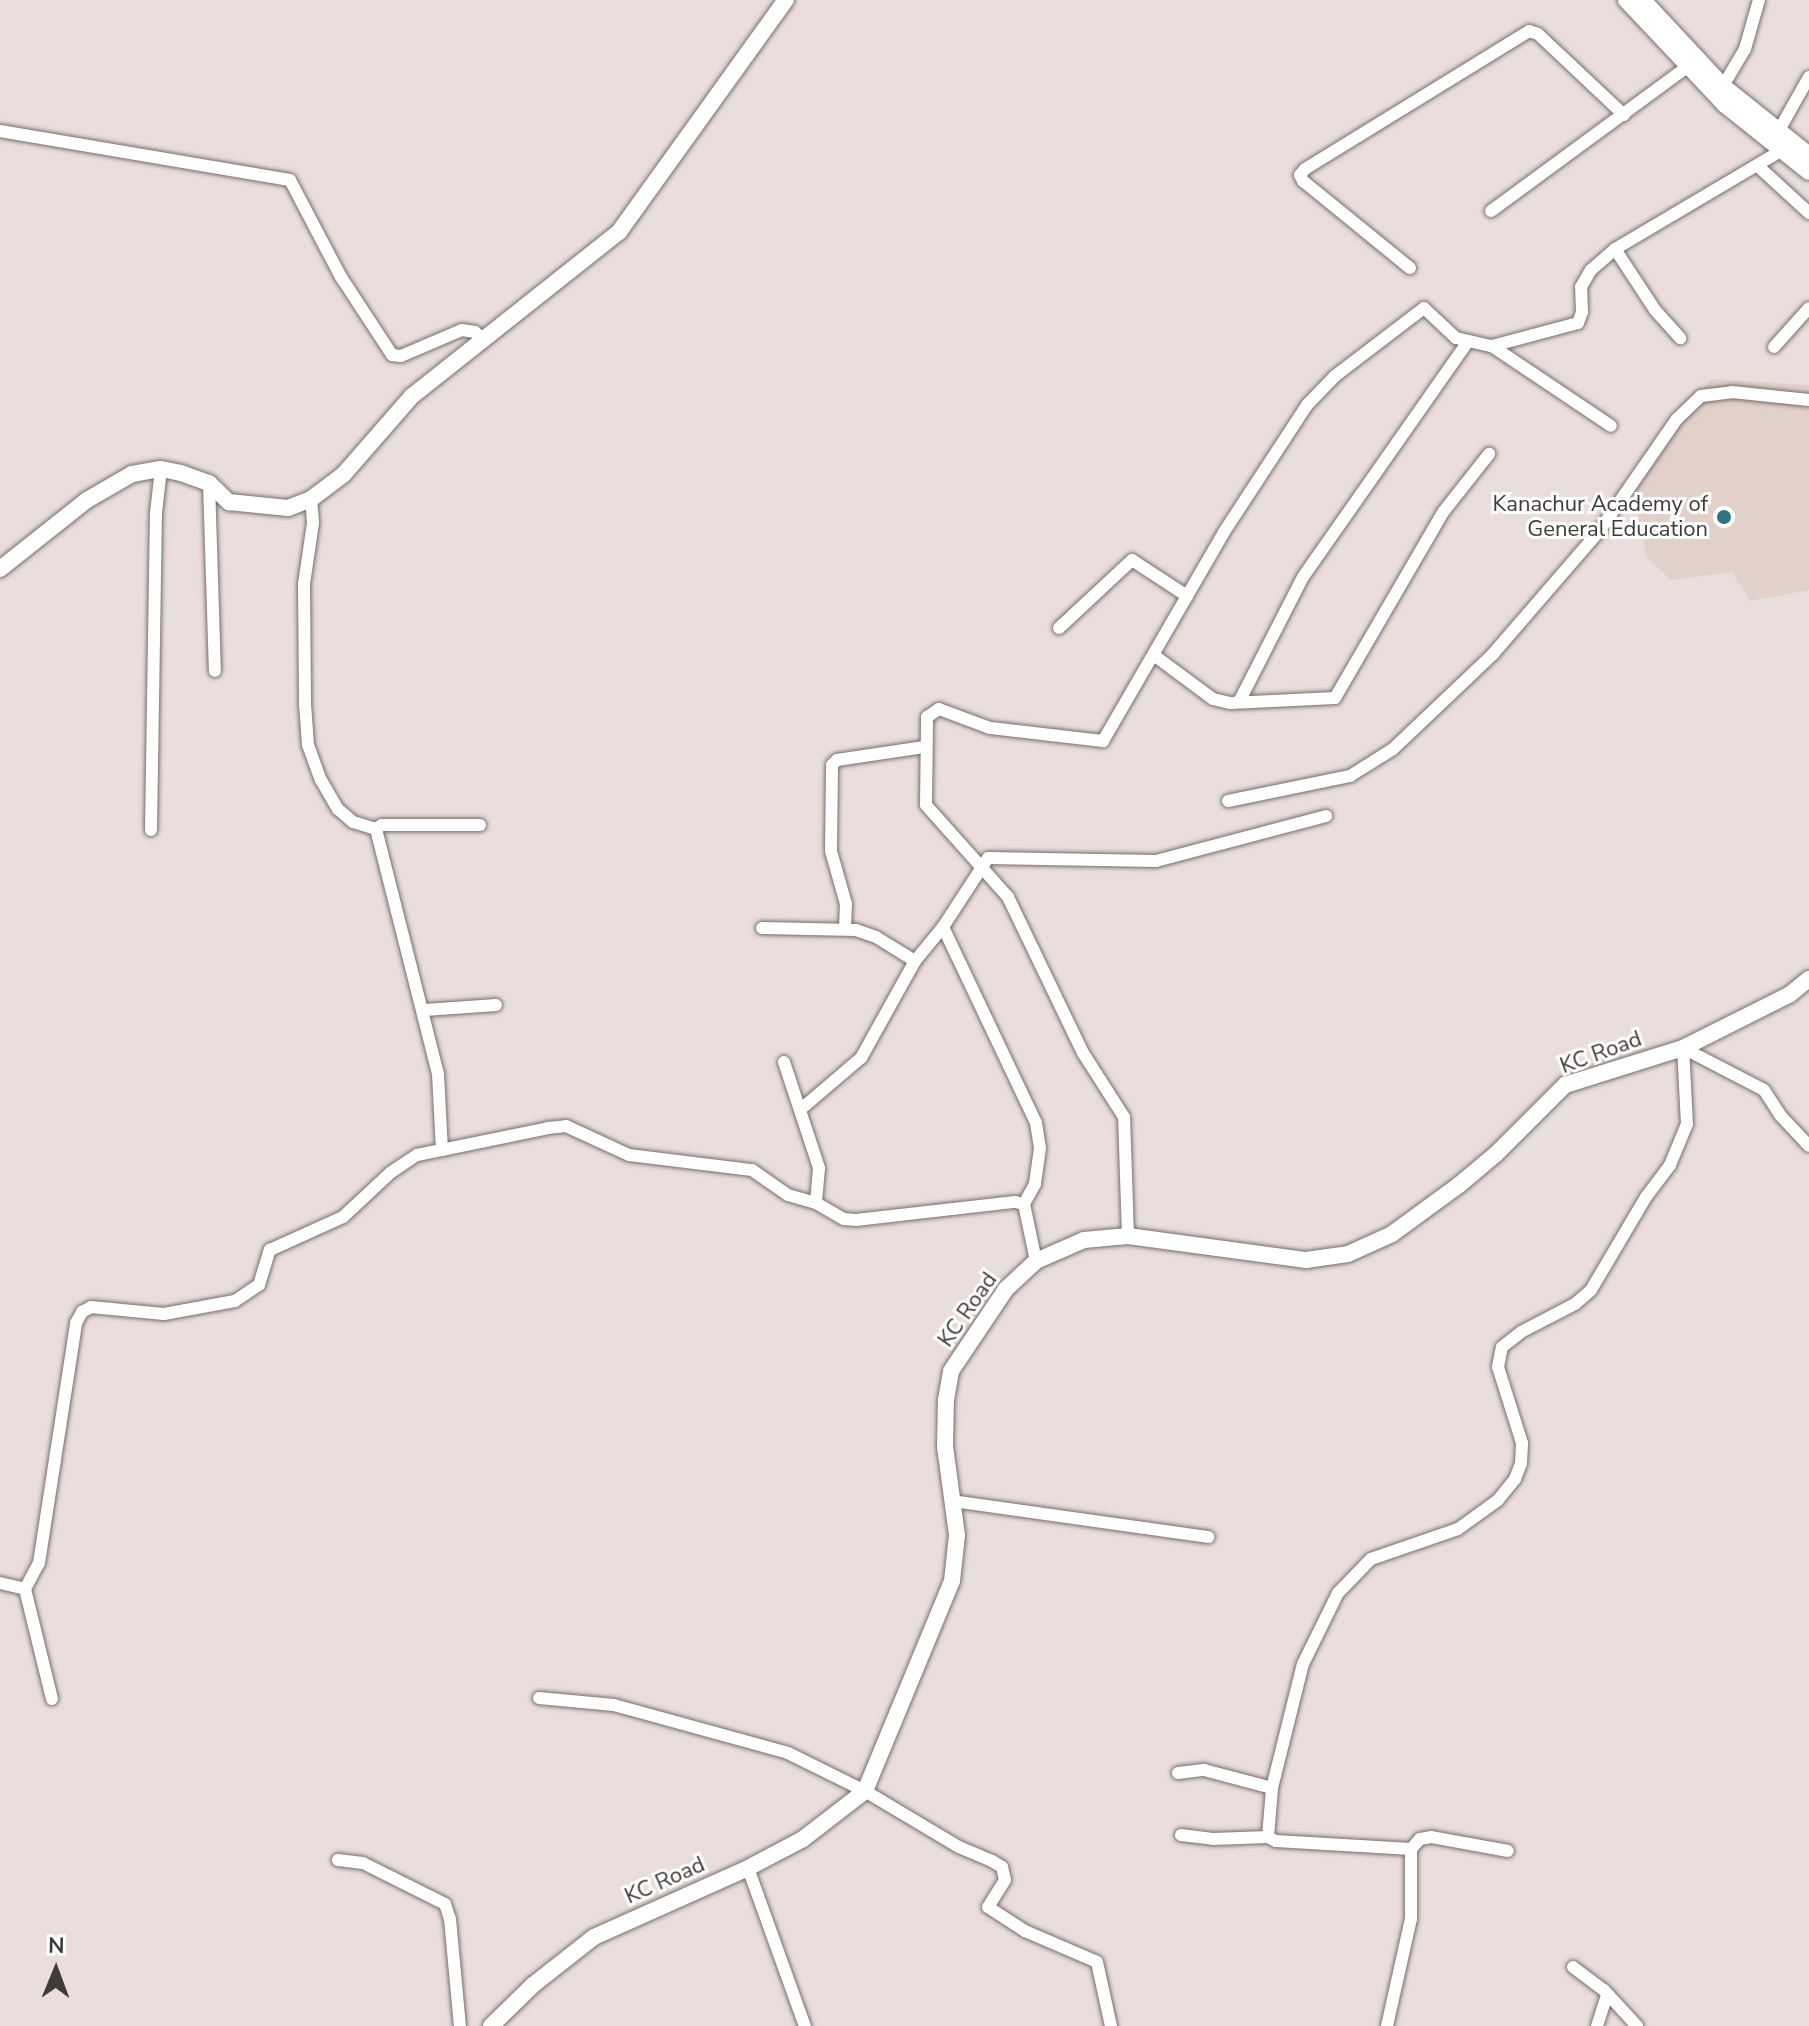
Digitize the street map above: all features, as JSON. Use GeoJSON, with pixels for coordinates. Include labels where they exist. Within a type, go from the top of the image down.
{"type":"FeatureCollection","features":[{"type":"Feature","properties":{"kind":"main road"},"geometry":{"type":"LineString","coordinates":[[0,569],[87,500],[132,474],[161,469],[209,483],[229,502],[288,508],[311,499],[344,474],[412,396],[619,232],[786,0]]}},
{"type":"Feature","properties":{"kind":"main road"},"geometry":{"type":"LineString","coordinates":[[1626,0],[1687,67],[1809,172]]}},
{"type":"Feature","properties":{"kind":"main road"},"geometry":{"type":"LineString","coordinates":[[1643,0],[1723,86],[1809,155]]}},
{"type":"Feature","properties":{"kind":"main road","name":"KC Road"},"geometry":{"type":"LineString","coordinates":[[491,2026],[533,1985],[594,1937],[748,1868],[803,1839],[865,1791],[952,1581],[957,1535],[945,1446],[946,1400],[951,1371],[1006,1289],[1036,1261],[1084,1240],[1128,1236],[1306,1260],[1348,1254],[1392,1234],[1459,1185],[1496,1154],[1565,1085],[1683,1048],[1789,995],[1809,979]]}},
{"type":"Feature","properties":{"kind":"street"},"geometry":{"type":"LineString","coordinates":[[1723,86],[1745,49],[1759,0]]}},
{"type":"Feature","properties":{"kind":"street"},"geometry":{"type":"LineString","coordinates":[[1410,268],[1303,181],[1300,175],[1305,169],[1525,31],[1538,34],[1624,115]]}},
{"type":"Feature","properties":{"kind":"street"},"geometry":{"type":"LineString","coordinates":[[1491,211],[1687,67]]}},
{"type":"Feature","properties":{"kind":"street"},"geometry":{"type":"LineString","coordinates":[[1778,132],[1809,77]]}},
{"type":"Feature","properties":{"kind":"street"},"geometry":{"type":"LineString","coordinates":[[0,131],[290,180],[341,277],[392,355],[401,356],[462,330],[475,332],[483,339]]}},
{"type":"Feature","properties":{"kind":"street"},"geometry":{"type":"LineString","coordinates":[[1492,346],[1578,323],[1582,312],[1581,287],[1591,270],[1615,249],[1641,230],[1759,167],[1781,151]]}},
{"type":"Feature","properties":{"kind":"street"},"geometry":{"type":"LineString","coordinates":[[1759,167],[1809,213]]}},
{"type":"Feature","properties":{"kind":"street"},"geometry":{"type":"LineString","coordinates":[[1615,249],[1655,310],[1680,338]]}},
{"type":"Feature","properties":{"kind":"street"},"geometry":{"type":"LineString","coordinates":[[1128,1236],[1124,1117],[1083,1053],[1008,897],[926,805],[924,747],[927,717],[939,709],[990,728],[1103,741],[1187,596],[1307,405],[1335,376],[1424,308],[1456,338],[1492,346],[1611,426]]}},
{"type":"Feature","properties":{"kind":"street"},"geometry":{"type":"LineString","coordinates":[[1774,347],[1809,308]]}},
{"type":"Feature","properties":{"kind":"street"},"geometry":{"type":"LineString","coordinates":[[1239,702],[1303,577],[1468,341]]}},
{"type":"Feature","properties":{"kind":"street"},"geometry":{"type":"LineString","coordinates":[[1228,801],[1350,776],[1393,749],[1460,690],[1493,654],[1600,530],[1677,419],[1701,396],[1732,392],[1809,400]]}},
{"type":"Feature","properties":{"kind":"street"},"geometry":{"type":"LineString","coordinates":[[1155,656],[1213,699],[1239,702],[1335,698],[1444,511],[1489,454]]}},
{"type":"Feature","properties":{"kind":"street"},"geometry":{"type":"LineString","coordinates":[[151,830],[156,513],[161,469]]}},
{"type":"Feature","properties":{"kind":"street"},"geometry":{"type":"LineString","coordinates":[[209,483],[215,671]]}},
{"type":"Feature","properties":{"kind":"street"},"geometry":{"type":"LineString","coordinates":[[311,499],[313,523],[304,584],[308,745],[321,780],[338,809],[353,822],[376,829],[397,825],[480,825]]}},
{"type":"Feature","properties":{"kind":"street"},"geometry":{"type":"LineString","coordinates":[[1059,628],[1132,560],[1187,596]]}},
{"type":"Feature","properties":{"kind":"street"},"geometry":{"type":"LineString","coordinates":[[845,929],[846,904],[831,851],[832,765],[837,760],[924,747]]}},
{"type":"Feature","properties":{"kind":"street"},"geometry":{"type":"LineString","coordinates":[[801,1109],[861,1058],[915,961],[943,927],[988,858],[1156,861],[1326,816]]}},
{"type":"Feature","properties":{"kind":"street"},"geometry":{"type":"LineString","coordinates":[[376,829],[404,948],[425,1010],[424,1019],[438,1074],[442,1150]]}},
{"type":"Feature","properties":{"kind":"street"},"geometry":{"type":"LineString","coordinates":[[943,927],[1036,1123],[1040,1148],[1035,1184],[1024,1204],[1036,1261]]}},
{"type":"Feature","properties":{"kind":"street"},"geometry":{"type":"LineString","coordinates":[[762,928],[845,929],[876,937],[915,961]]}},
{"type":"Feature","properties":{"kind":"street"},"geometry":{"type":"LineString","coordinates":[[425,1010],[496,1005]]}},
{"type":"Feature","properties":{"kind":"street"},"geometry":{"type":"LineString","coordinates":[[1683,1048],[1764,1090],[1780,1115],[1809,1146]]}},
{"type":"Feature","properties":{"kind":"street"},"geometry":{"type":"LineString","coordinates":[[1268,1837],[1272,1788],[1303,1664],[1338,1593],[1353,1573],[1371,1559],[1458,1529],[1498,1500],[1515,1479],[1521,1463],[1522,1443],[1498,1367],[1502,1347],[1521,1332],[1575,1304],[1591,1290],[1646,1197],[1670,1165],[1687,1124],[1683,1048]]}},
{"type":"Feature","properties":{"kind":"street"},"geometry":{"type":"LineString","coordinates":[[784,1062],[819,1168],[816,1203]]}},
{"type":"Feature","properties":{"kind":"street"},"geometry":{"type":"LineString","coordinates":[[52,1699],[25,1589],[39,1563],[76,1323],[82,1312],[91,1307],[164,1314],[235,1301],[259,1285],[270,1250],[343,1217],[390,1173],[417,1155],[566,1126],[629,1155],[752,1170],[788,1195],[816,1203],[844,1219],[1015,1202],[1024,1204]]}},
{"type":"Feature","properties":{"kind":"street"},"geometry":{"type":"LineString","coordinates":[[952,1501],[1208,1537]]}},
{"type":"Feature","properties":{"kind":"street"},"geometry":{"type":"LineString","coordinates":[[0,1583],[25,1589]]}},
{"type":"Feature","properties":{"kind":"street"},"geometry":{"type":"LineString","coordinates":[[539,1698],[614,1705],[788,1753],[865,1791],[959,1847],[1002,1867],[1005,1880],[988,1907],[1025,1931],[1097,1962],[1111,2026]]}},
{"type":"Feature","properties":{"kind":"street"},"geometry":{"type":"LineString","coordinates":[[1178,1773],[1204,1770],[1272,1788]]}},
{"type":"Feature","properties":{"kind":"street"},"geometry":{"type":"LineString","coordinates":[[1181,1835],[1213,1839],[1268,1837],[1276,1841],[1411,1849]]}},
{"type":"Feature","properties":{"kind":"street"},"geometry":{"type":"LineString","coordinates":[[1387,2026],[1411,1919],[1411,1849],[1420,1839],[1431,1837],[1508,1851]]}},
{"type":"Feature","properties":{"kind":"street"},"geometry":{"type":"LineString","coordinates":[[338,1860],[363,1863],[445,1904],[450,1919],[460,2026]]}},
{"type":"Feature","properties":{"kind":"street"},"geometry":{"type":"LineString","coordinates":[[748,1868],[805,2026]]}},
{"type":"Feature","properties":{"kind":"street"},"geometry":{"type":"LineString","coordinates":[[1573,1967],[1630,2015],[1637,2026]]}},
{"type":"Feature","properties":{"kind":"street"},"geometry":{"type":"LineString","coordinates":[[1597,2026],[1607,1996]]}},
{"type":"Feature","properties":{"kind":"shaded area","name":"Kanachur Academy of General Education"},"geometry":{"type":"Polygon","coordinates":[[[1711,379],[1809,385],[1809,590],[1750,601],[1732,572],[1671,580],[1646,556],[1632,477],[1711,379]]]}},
{"type":"Feature","properties":{"kind":"place","name":"Kanachur Academy of General Education"},"geometry":{"type":"Point","coordinates":[1724,517]}}]}
